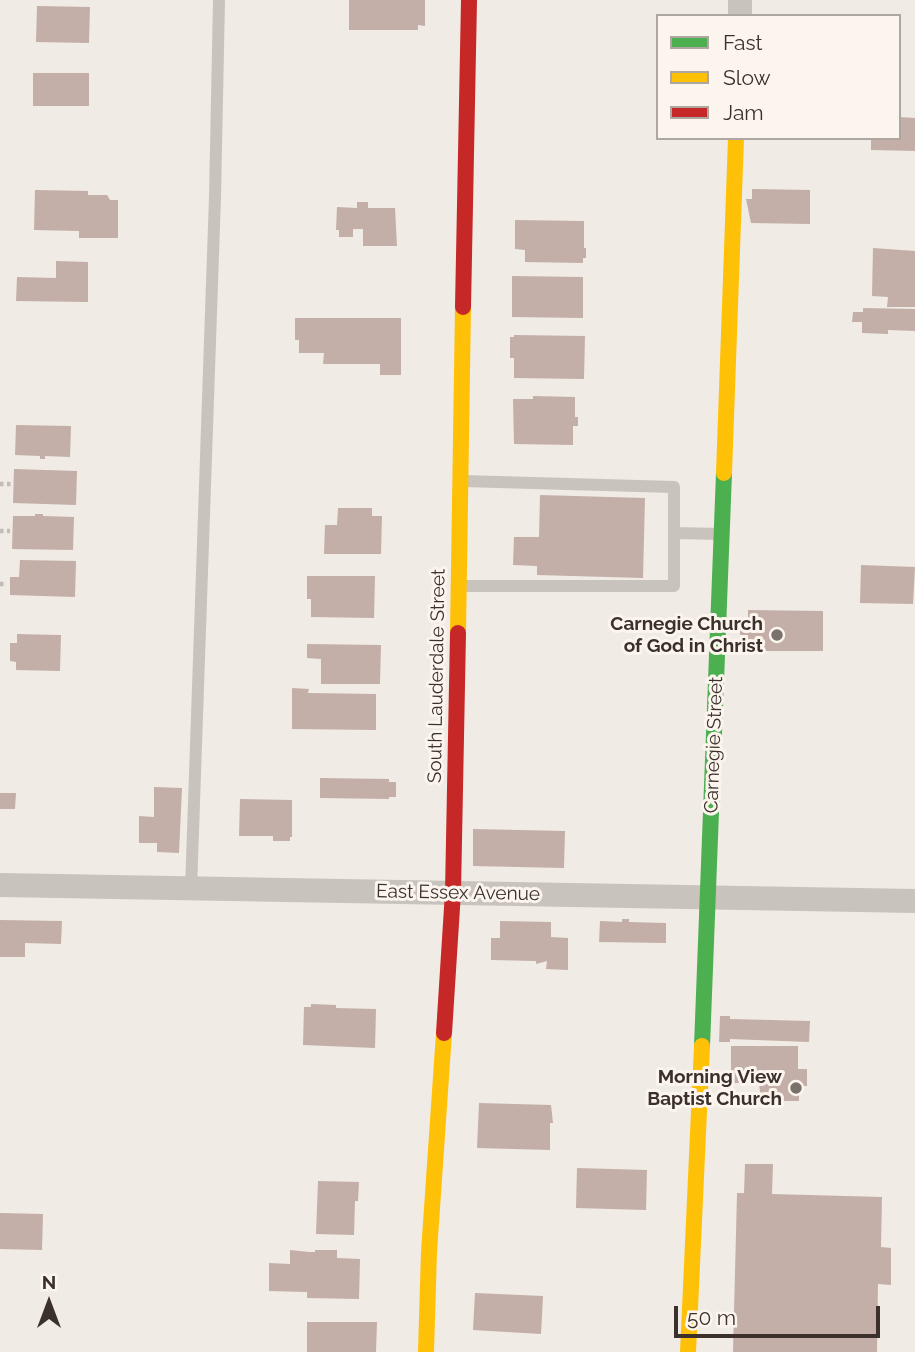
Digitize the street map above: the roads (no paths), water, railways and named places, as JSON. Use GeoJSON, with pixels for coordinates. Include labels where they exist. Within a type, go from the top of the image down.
{"type":"FeatureCollection","features":[{"type":"Feature","properties":{"kind":"street","name":"South Lauderdale Street"},"geometry":{"type":"LineString","coordinates":[[426,1352],[429,1252],[453,892],[469,0]]}},
{"type":"Feature","properties":{"kind":"street","name":"Carnegie Street"},"geometry":{"type":"LineString","coordinates":[[688,1352],[709,898],[736,140]]}},
{"type":"Feature","properties":{"kind":"street","name":"East Essex Avenue"},"geometry":{"type":"LineString","coordinates":[[0,886],[915,901]]}},
{"type":"Feature","properties":{"kind":"lane"},"geometry":{"type":"LineString","coordinates":[[191,889],[215,197],[219,0]]}},
{"type":"Feature","properties":{"kind":"lane"},"geometry":{"type":"LineString","coordinates":[[460,586],[674,586],[674,487],[462,481]]}},
{"type":"Feature","properties":{"kind":"lane"},"geometry":{"type":"LineString","coordinates":[[674,533],[722,534]]}},
{"type":"Feature","properties":{"kind":"place","name":"Carnegie Church of God in Christ"},"geometry":{"type":"Point","coordinates":[777,635]}},
{"type":"Feature","properties":{"kind":"place","name":"Morning View Baptist Church"},"geometry":{"type":"Point","coordinates":[796,1088]}}]}
